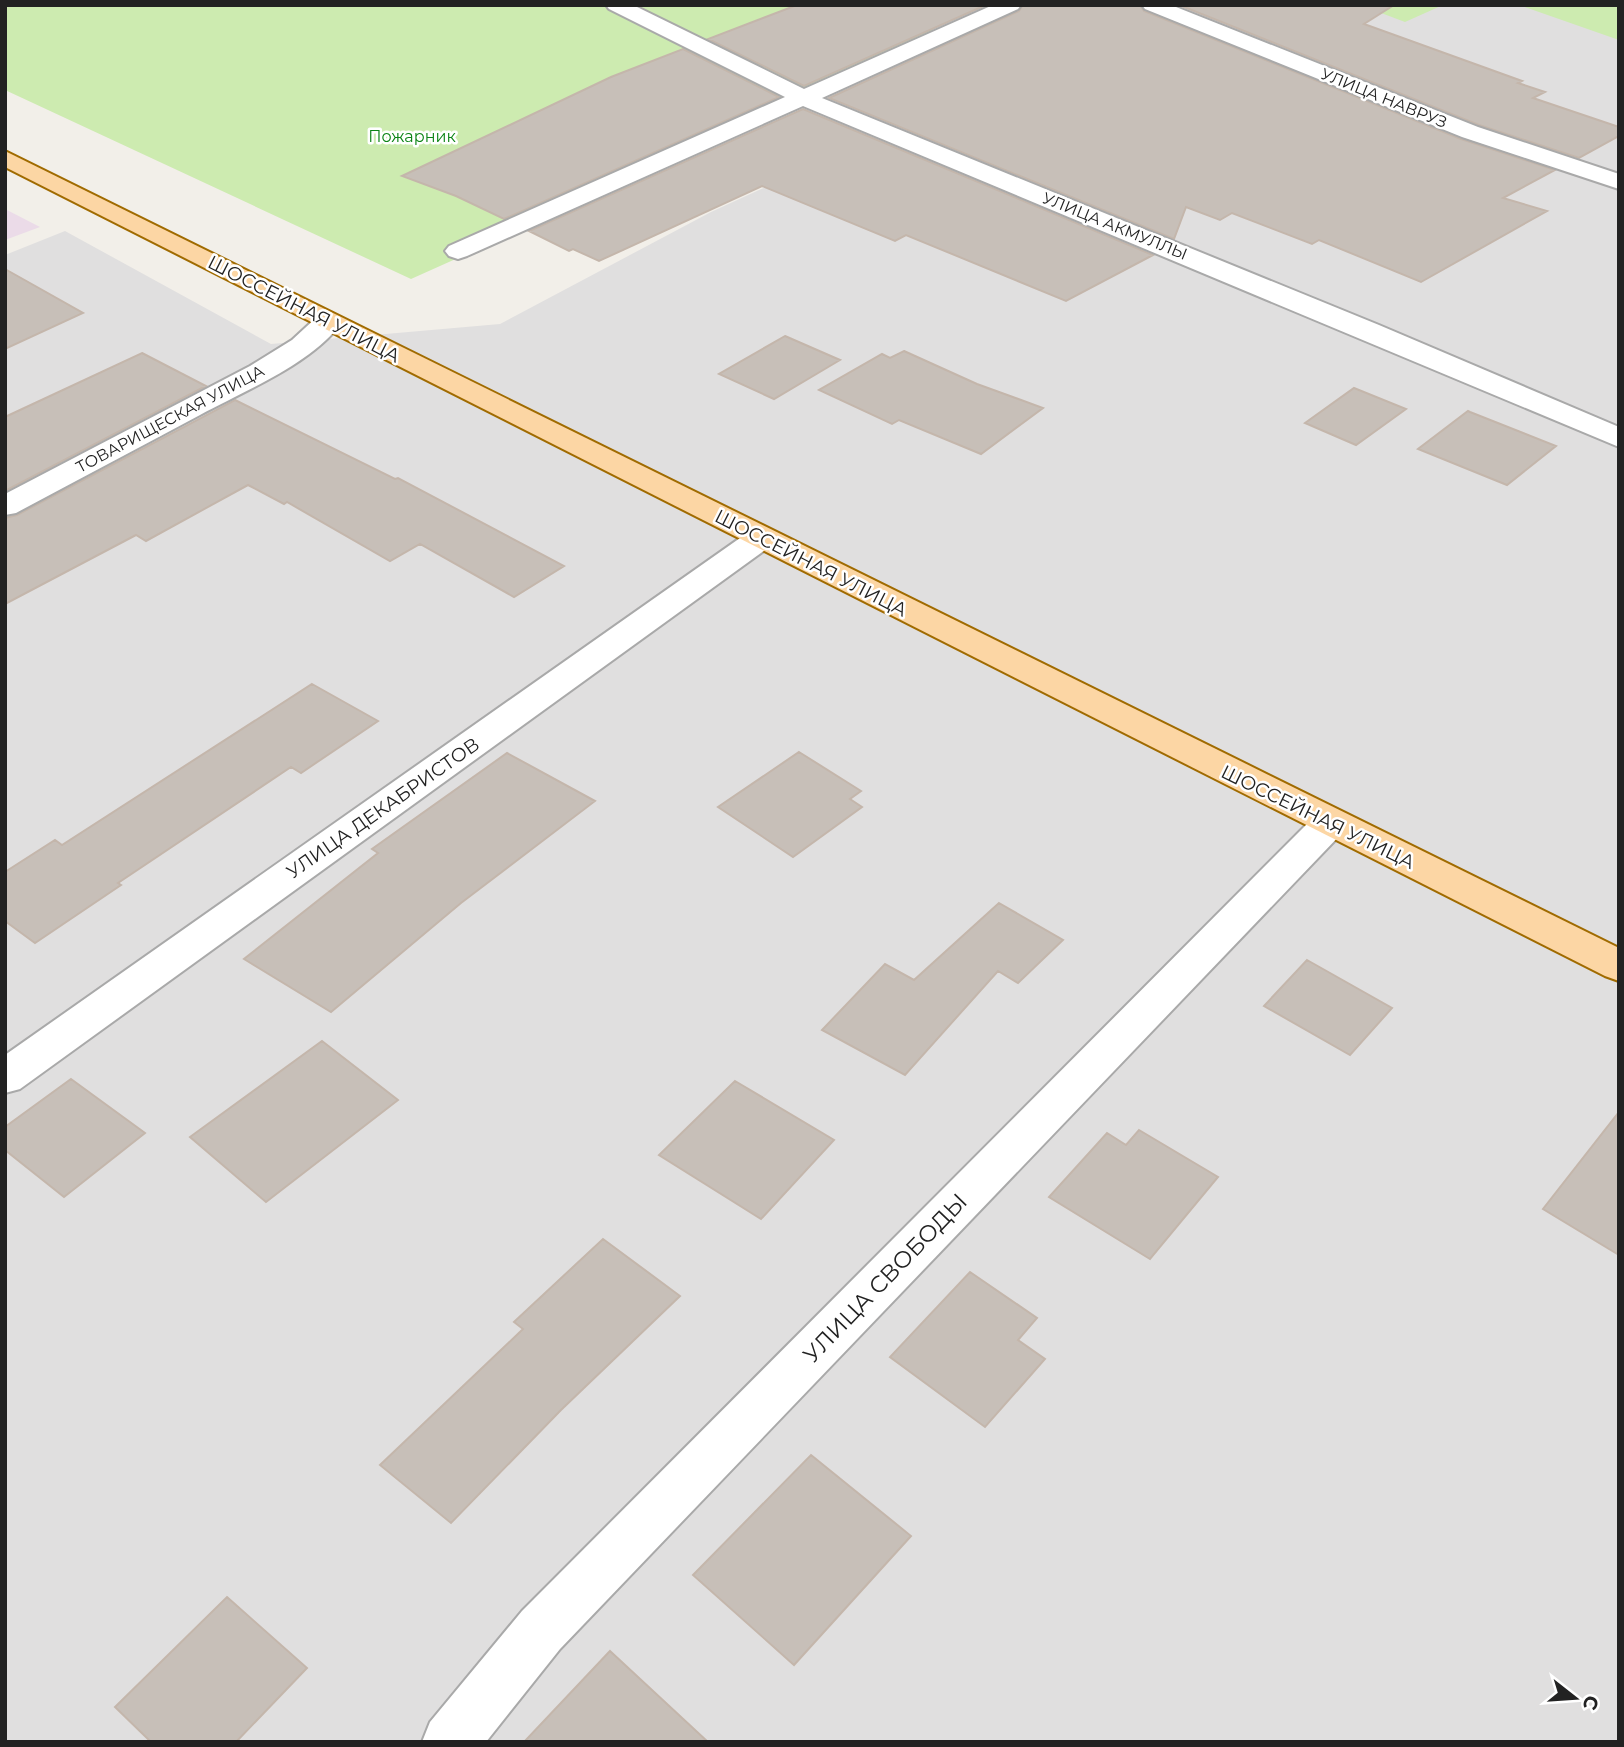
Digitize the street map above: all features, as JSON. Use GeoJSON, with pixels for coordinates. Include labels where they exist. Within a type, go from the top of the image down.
{"type":"FeatureCollection","features":[{"type":"Feature","properties":{"kind":"main road","name":"ШОССЕЙНАЯ УЛИЦА"},"geometry":{"type":"LineString","coordinates":[[5,158],[1619,966]]}},
{"type":"Feature","properties":{"kind":"street","name":"УЛИЦА АКМУЛЛЫ"},"geometry":{"type":"LineString","coordinates":[[616,5],[803,96],[1619,438]]}},
{"type":"Feature","properties":{"kind":"street"},"geometry":{"type":"LineString","coordinates":[[458,251],[1011,5]]}},
{"type":"Feature","properties":{"kind":"street","name":"УЛИЦА НАВРУЗ"},"geometry":{"type":"LineString","coordinates":[[1152,5],[1470,132],[1619,182]]}},
{"type":"Feature","properties":{"kind":"street","name":"ТОВАРИЩЕСКАЯ УЛИЦА"},"geometry":{"type":"LineString","coordinates":[[5,506],[260,372],[302,346],[328,322]]}},
{"type":"Feature","properties":{"kind":"street","name":"УЛИЦА ДЕКАБРИСТОВ"},"geometry":{"type":"LineString","coordinates":[[5,1077],[761,538]]}},
{"type":"Feature","properties":{"kind":"street","name":"УЛИЦА СВОБОДЫ"},"geometry":{"type":"LineString","coordinates":[[450,1742],[541,1630],[1330,823]]}},
{"type":"Feature","properties":{"kind":"shaded area"},"geometry":{"type":"Polygon","coordinates":[[[592,5],[1619,5],[1619,1742],[5,1742],[5,255],[65,231],[271,344],[500,324],[711,212],[871,139],[592,5]]]}},
{"type":"Feature","properties":{"kind":"shaded area"},"geometry":{"type":"Polygon","coordinates":[[[5,209],[40,227],[5,240],[5,209]]]}},
{"type":"Feature","properties":{"kind":"green space","name":"Пожарник"},"geometry":{"type":"Polygon","coordinates":[[[5,5],[870,5],[951,37],[411,279],[5,90],[5,5]]]}},
{"type":"Feature","properties":{"kind":"green space"},"geometry":{"type":"Polygon","coordinates":[[[1360,5],[1443,5],[1405,22],[1360,5]]]}},
{"type":"Feature","properties":{"kind":"green space"},"geometry":{"type":"Polygon","coordinates":[[[1519,5],[1619,5],[1619,40],[1519,5]]]}},
{"type":"Feature","properties":{"kind":"building"},"geometry":{"type":"Polygon","coordinates":[[[797,5],[986,5],[804,86],[708,39],[797,5]]]}},
{"type":"Feature","properties":{"kind":"building"},"geometry":{"type":"Polygon","coordinates":[[[1023,5],[1140,5],[1144,11],[1461,139],[1555,170],[1503,198],[1547,211],[1421,282],[1319,240],[1312,244],[1232,213],[1220,220],[1186,207],[1174,239],[829,98],[1019,11],[1023,5]]]}},
{"type":"Feature","properties":{"kind":"building"},"geometry":{"type":"Polygon","coordinates":[[[1179,5],[1394,5],[1364,24],[1522,81],[1518,83],[1545,92],[1533,98],[1619,127],[1619,136],[1579,158],[1479,125],[1179,5]]]}},
{"type":"Feature","properties":{"kind":"building"},"geometry":{"type":"Polygon","coordinates":[[[683,49],[779,97],[504,219],[456,196],[402,176],[611,77],[683,49]]]}},
{"type":"Feature","properties":{"kind":"building"},"geometry":{"type":"Polygon","coordinates":[[[803,109],[1153,255],[1066,301],[906,235],[895,241],[762,186],[599,261],[573,249],[569,251],[529,231],[803,109]]]}},
{"type":"Feature","properties":{"kind":"building"},"geometry":{"type":"Polygon","coordinates":[[[5,269],[83,313],[5,349],[5,269]]]}},
{"type":"Feature","properties":{"kind":"building"},"geometry":{"type":"Polygon","coordinates":[[[785,336],[840,360],[774,399],[719,374],[785,336]]]}},
{"type":"Feature","properties":{"kind":"building"},"geometry":{"type":"Polygon","coordinates":[[[904,351],[977,384],[1043,408],[981,454],[899,420],[892,424],[819,390],[882,354],[890,358],[904,351]]]}},
{"type":"Feature","properties":{"kind":"building"},"geometry":{"type":"Polygon","coordinates":[[[142,353],[206,386],[5,491],[5,417],[142,353]]]}},
{"type":"Feature","properties":{"kind":"building"},"geometry":{"type":"Polygon","coordinates":[[[1354,388],[1406,409],[1356,445],[1305,423],[1354,388]]]}},
{"type":"Feature","properties":{"kind":"building"},"geometry":{"type":"Polygon","coordinates":[[[235,400],[395,479],[398,478],[564,566],[514,597],[420,544],[390,561],[287,502],[284,504],[248,485],[146,541],[136,535],[5,604],[5,518],[17,515],[235,400]]]}},
{"type":"Feature","properties":{"kind":"building"},"geometry":{"type":"Polygon","coordinates":[[[1468,411],[1556,446],[1507,485],[1418,449],[1468,411]]]}},
{"type":"Feature","properties":{"kind":"building"},"geometry":{"type":"Polygon","coordinates":[[[312,684],[378,721],[301,773],[291,767],[118,883],[121,885],[35,943],[5,921],[5,872],[55,840],[62,845],[312,684]]]}},
{"type":"Feature","properties":{"kind":"building"},"geometry":{"type":"Polygon","coordinates":[[[799,752],[861,791],[850,799],[862,807],[793,857],[718,807],[799,752]]]}},
{"type":"Feature","properties":{"kind":"building"},"geometry":{"type":"Polygon","coordinates":[[[507,753],[595,801],[461,903],[331,1012],[244,959],[378,853],[372,849],[507,753]]]}},
{"type":"Feature","properties":{"kind":"building"},"geometry":{"type":"Polygon","coordinates":[[[999,903],[1063,940],[1018,983],[998,971],[905,1075],[822,1030],[885,964],[914,980],[999,903]]]}},
{"type":"Feature","properties":{"kind":"building"},"geometry":{"type":"Polygon","coordinates":[[[1307,960],[1392,1008],[1350,1055],[1264,1006],[1307,960]]]}},
{"type":"Feature","properties":{"kind":"building"},"geometry":{"type":"Polygon","coordinates":[[[322,1041],[398,1100],[266,1202],[190,1137],[322,1041]]]}},
{"type":"Feature","properties":{"kind":"building"},"geometry":{"type":"Polygon","coordinates":[[[71,1079],[145,1133],[64,1197],[5,1150],[5,1127],[71,1079]]]}},
{"type":"Feature","properties":{"kind":"building"},"geometry":{"type":"Polygon","coordinates":[[[735,1081],[834,1140],[761,1219],[659,1155],[735,1081]]]}},
{"type":"Feature","properties":{"kind":"building"},"geometry":{"type":"Polygon","coordinates":[[[1619,1112],[1619,1255],[1543,1209],[1619,1112]]]}},
{"type":"Feature","properties":{"kind":"building"},"geometry":{"type":"Polygon","coordinates":[[[1139,1130],[1218,1177],[1150,1259],[1049,1197],[1107,1133],[1126,1145],[1139,1130]]]}},
{"type":"Feature","properties":{"kind":"building"},"geometry":{"type":"Polygon","coordinates":[[[603,1239],[680,1296],[561,1410],[451,1523],[380,1465],[523,1329],[514,1322],[603,1239]]]}},
{"type":"Feature","properties":{"kind":"building"},"geometry":{"type":"Polygon","coordinates":[[[970,1272],[1037,1318],[1018,1340],[1045,1359],[985,1427],[890,1357],[970,1272]]]}},
{"type":"Feature","properties":{"kind":"building"},"geometry":{"type":"Polygon","coordinates":[[[811,1455],[911,1536],[794,1665],[693,1575],[811,1455]]]}},
{"type":"Feature","properties":{"kind":"building"},"geometry":{"type":"Polygon","coordinates":[[[227,1597],[307,1668],[236,1742],[151,1742],[115,1707],[227,1597]]]}},
{"type":"Feature","properties":{"kind":"building"},"geometry":{"type":"Polygon","coordinates":[[[610,1651],[708,1742],[524,1742],[610,1651]]]}}]}
